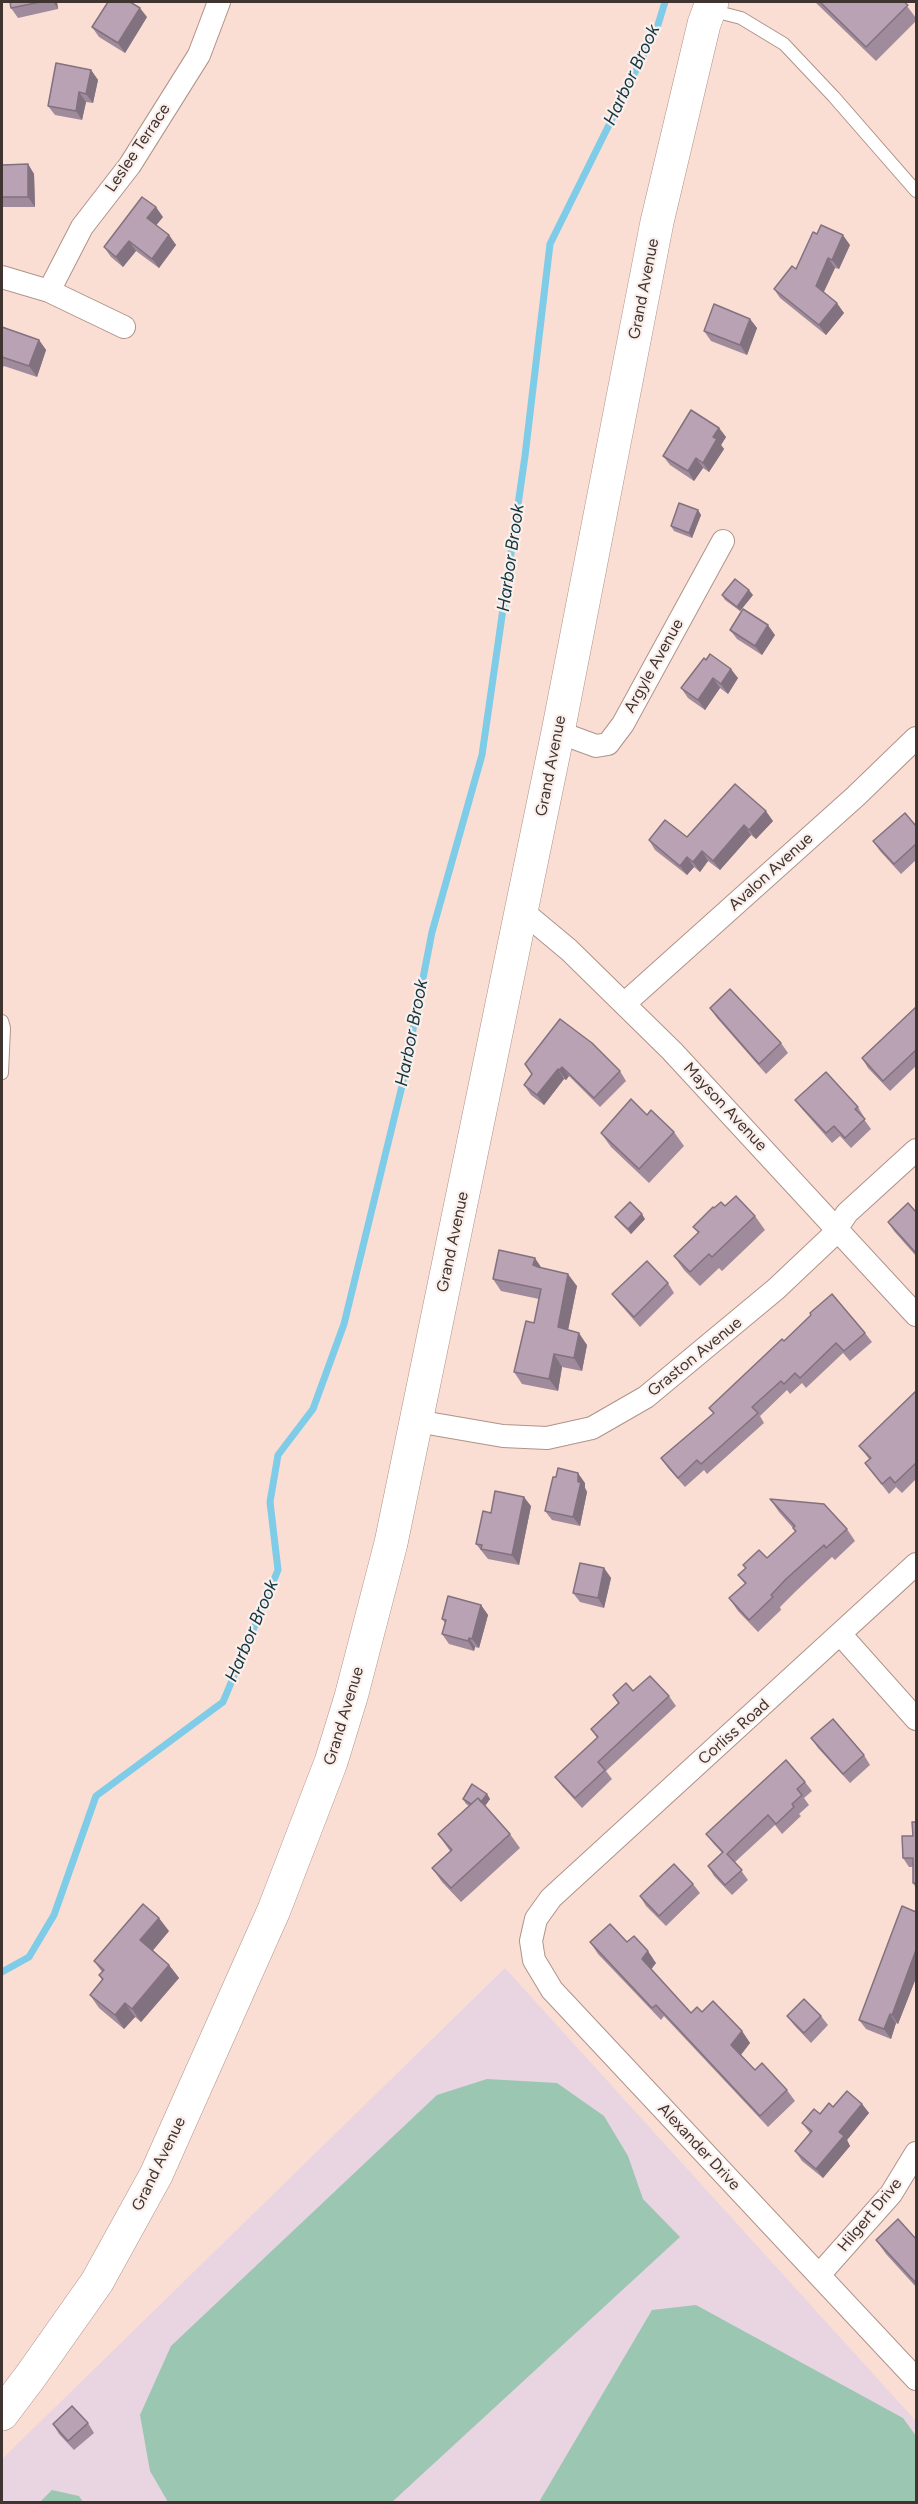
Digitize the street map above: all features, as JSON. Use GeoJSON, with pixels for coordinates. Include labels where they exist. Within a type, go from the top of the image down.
{"type":"FeatureCollection","features":[{"type":"Feature","properties":{"kind":"street","name":"Leslee Terrace"},"geometry":{"type":"LineString","coordinates":[[49,291],[82,227],[130,165],[199,55],[219,2]]}},
{"type":"Feature","properties":{"kind":"street","name":"Grand Avenue"},"geometry":{"type":"LineString","coordinates":[[2,2414],[97,2282],[151,2185],[274,1910],[330,1762],[351,1697],[391,1543],[558,732],[657,222],[711,6]]}},
{"type":"Feature","properties":{"kind":"street"},"geometry":{"type":"LineString","coordinates":[[2,277],[49,291],[124,327]]}},
{"type":"Feature","properties":{"kind":"street","name":"Argyle Avenue"},"geometry":{"type":"LineString","coordinates":[[558,732],[596,746],[608,744],[623,724],[723,541]]}},
{"type":"Feature","properties":{"kind":"street","name":"Avalon Avenue"},"geometry":{"type":"LineString","coordinates":[[624,1004],[856,796],[916,738]]}},
{"type":"Feature","properties":{"kind":"street","name":"Mayson Avenue"},"geometry":{"type":"LineString","coordinates":[[521,910],[569,950],[672,1051],[837,1227],[916,1316]]}},
{"type":"Feature","properties":{"kind":"street","name":"Graston Avenue"},"geometry":{"type":"LineString","coordinates":[[416,1421],[503,1436],[547,1438],[592,1428],[646,1397],[776,1289],[830,1238],[848,1213],[916,1150]]}},
{"type":"Feature","properties":{"kind":"street","name":"Corliss Road"},"geometry":{"type":"LineString","coordinates":[[552,1898],[916,1564]]}},
{"type":"Feature","properties":{"kind":"street"},"geometry":{"type":"LineString","coordinates":[[841,1635],[916,1719]]}},
{"type":"Feature","properties":{"kind":"street","name":"Alexander Drive"},"geometry":{"type":"LineString","coordinates":[[552,1898],[536,1919],[531,1941],[534,1960],[552,1990],[916,2379]]}},
{"type":"Feature","properties":{"kind":"street","name":"Hilgert Drive"},"geometry":{"type":"LineString","coordinates":[[819,2275],[891,2194],[916,2153]]}},
{"type":"Feature","properties":{"kind":"lane"},"geometry":{"type":"LineString","coordinates":[[711,6],[741,18],[784,44],[916,191]]}},
{"type":"Feature","properties":{"kind":"lane"},"geometry":{"type":"LineString","coordinates":[[2,1021],[4,1028],[2,1073]]}},
{"type":"Feature","properties":{"kind":"shaded area"},"geometry":{"type":"Polygon","coordinates":[[[505,1968],[916,2421],[916,2502],[2,2502],[2,2459],[505,1968]]]}},
{"type":"Feature","properties":{"kind":"green space"},"geometry":{"type":"Polygon","coordinates":[[[487,2079],[557,2083],[604,2116],[628,2156],[643,2199],[680,2237],[392,2502],[168,2502],[150,2471],[140,2415],[171,2346],[437,2095],[487,2079]]]}},
{"type":"Feature","properties":{"kind":"green space"},"geometry":{"type":"Polygon","coordinates":[[[696,2305],[903,2418],[916,2436],[916,2502],[539,2502],[652,2310],[696,2305]]]}},
{"type":"Feature","properties":{"kind":"green space"},"geometry":{"type":"Polygon","coordinates":[[[52,2490],[79,2496],[83,2502],[40,2502],[52,2490]]]}},
{"type":"Feature","properties":{"kind":"building"},"geometry":{"type":"Polygon","coordinates":[[[10,2],[40,2],[11,8],[10,2]]]}},
{"type":"Feature","properties":{"kind":"building"},"geometry":{"type":"Polygon","coordinates":[[[108,2],[130,2],[140,8],[118,43],[92,27],[108,2]]]}},
{"type":"Feature","properties":{"kind":"building"},"geometry":{"type":"Polygon","coordinates":[[[820,2],[904,2],[908,5],[866,47],[820,2]]]}},
{"type":"Feature","properties":{"kind":"building"},"geometry":{"type":"Polygon","coordinates":[[[56,63],[91,70],[86,94],[79,92],[76,111],[48,106],[56,63]]]}},
{"type":"Feature","properties":{"kind":"building"},"geometry":{"type":"Polygon","coordinates":[[[28,164],[28,197],[2,197],[2,165],[28,164]]]}},
{"type":"Feature","properties":{"kind":"building"},"geometry":{"type":"Polygon","coordinates":[[[142,197],[156,207],[147,218],[169,235],[152,259],[129,241],[116,257],[104,247],[142,197]]]}},
{"type":"Feature","properties":{"kind":"building"},"geometry":{"type":"Polygon","coordinates":[[[821,225],[843,235],[832,260],[828,258],[816,286],[837,303],[819,325],[774,289],[792,266],[796,269],[813,232],[817,234],[821,225]]]}},
{"type":"Feature","properties":{"kind":"building"},"geometry":{"type":"Polygon","coordinates":[[[714,304],[750,319],[740,345],[704,331],[714,304]]]}},
{"type":"Feature","properties":{"kind":"building"},"geometry":{"type":"Polygon","coordinates":[[[2,327],[39,340],[29,366],[2,357],[2,327]]]}},
{"type":"Feature","properties":{"kind":"building"},"geometry":{"type":"Polygon","coordinates":[[[691,410],[719,428],[713,437],[717,439],[703,463],[696,458],[688,471],[663,456],[691,410]]]}},
{"type":"Feature","properties":{"kind":"building"},"geometry":{"type":"Polygon","coordinates":[[[679,503],[698,510],[689,533],[671,526],[679,503]]]}},
{"type":"Feature","properties":{"kind":"building"},"geometry":{"type":"Polygon","coordinates":[[[735,579],[749,590],[737,607],[722,595],[735,579]]]}},
{"type":"Feature","properties":{"kind":"building"},"geometry":{"type":"Polygon","coordinates":[[[743,609],[768,625],[755,646],[730,630],[743,609]]]}},
{"type":"Feature","properties":{"kind":"building"},"geometry":{"type":"Polygon","coordinates":[[[710,654],[731,669],[721,684],[713,678],[698,700],[681,688],[704,658],[706,660],[710,654]]]}},
{"type":"Feature","properties":{"kind":"building"},"geometry":{"type":"Polygon","coordinates":[[[735,784],[766,811],[749,830],[744,825],[713,861],[702,851],[693,862],[687,857],[680,866],[649,840],[665,820],[687,837],[735,784]]]}},
{"type":"Feature","properties":{"kind":"building"},"geometry":{"type":"Polygon","coordinates":[[[905,813],[916,826],[916,844],[894,864],[873,841],[905,813]]]}},
{"type":"Feature","properties":{"kind":"building"},"geometry":{"type":"Polygon","coordinates":[[[730,989],[781,1043],[759,1064],[710,1008],[730,989]]]}},
{"type":"Feature","properties":{"kind":"building"},"geometry":{"type":"Polygon","coordinates":[[[916,1007],[916,1050],[883,1081],[862,1058],[916,1007]]]}},
{"type":"Feature","properties":{"kind":"building"},"geometry":{"type":"Polygon","coordinates":[[[560,1019],[592,1043],[620,1071],[594,1098],[562,1067],[537,1095],[524,1085],[532,1074],[525,1064],[560,1019]]]}},
{"type":"Feature","properties":{"kind":"building"},"geometry":{"type":"Polygon","coordinates":[[[826,1072],[858,1107],[855,1109],[865,1119],[845,1138],[834,1126],[826,1133],[795,1100],[826,1072]]]}},
{"type":"Feature","properties":{"kind":"building"},"geometry":{"type":"Polygon","coordinates":[[[631,1099],[647,1115],[651,1110],[674,1132],[639,1169],[601,1133],[631,1099]]]}},
{"type":"Feature","properties":{"kind":"building"},"geometry":{"type":"Polygon","coordinates":[[[736,1196],[755,1216],[712,1257],[709,1254],[690,1272],[674,1256],[699,1232],[693,1227],[713,1207],[721,1202],[725,1206],[736,1196]]]}},
{"type":"Feature","properties":{"kind":"building"},"geometry":{"type":"Polygon","coordinates":[[[630,1202],[642,1214],[628,1229],[615,1217],[630,1202]]]}},
{"type":"Feature","properties":{"kind":"building"},"geometry":{"type":"Polygon","coordinates":[[[908,1203],[916,1212],[916,1253],[888,1222],[908,1203]]]}},
{"type":"Feature","properties":{"kind":"building"},"geometry":{"type":"Polygon","coordinates":[[[499,1250],[535,1258],[533,1265],[568,1274],[558,1327],[579,1333],[574,1358],[554,1354],[549,1379],[514,1372],[526,1321],[534,1323],[541,1289],[493,1279],[499,1250]]]}},
{"type":"Feature","properties":{"kind":"building"},"geometry":{"type":"Polygon","coordinates":[[[647,1261],[668,1283],[634,1317],[612,1294],[647,1261]]]}},
{"type":"Feature","properties":{"kind":"building"},"geometry":{"type":"Polygon","coordinates":[[[832,1294],[865,1333],[844,1351],[836,1343],[800,1378],[795,1373],[784,1384],[781,1381],[752,1407],[758,1413],[701,1464],[697,1460],[678,1478],[661,1458],[714,1413],[709,1408],[782,1339],[784,1341],[811,1315],[810,1313],[832,1294]]]}},
{"type":"Feature","properties":{"kind":"building"},"geometry":{"type":"Polygon","coordinates":[[[916,1391],[916,1463],[895,1483],[890,1477],[882,1484],[865,1463],[871,1458],[859,1446],[916,1391]]]}},
{"type":"Feature","properties":{"kind":"building"},"geometry":{"type":"Polygon","coordinates":[[[558,1468],[578,1473],[578,1482],[581,1482],[573,1517],[545,1511],[553,1477],[556,1477],[558,1468]]]}},
{"type":"Feature","properties":{"kind":"building"},"geometry":{"type":"Polygon","coordinates":[[[495,1491],[524,1497],[512,1555],[481,1549],[482,1545],[476,1544],[483,1511],[491,1513],[495,1491]]]}},
{"type":"Feature","properties":{"kind":"building"},"geometry":{"type":"Polygon","coordinates":[[[770,1499],[824,1504],[847,1529],[826,1548],[824,1545],[786,1579],[771,1595],[773,1597],[749,1620],[729,1598],[746,1583],[738,1575],[746,1568],[743,1565],[759,1550],[767,1558],[796,1531],[793,1528],[795,1526],[770,1499]]]}},
{"type":"Feature","properties":{"kind":"building"},"geometry":{"type":"Polygon","coordinates":[[[580,1563],[604,1568],[598,1598],[573,1593],[580,1563]]]}},
{"type":"Feature","properties":{"kind":"building"},"geometry":{"type":"Polygon","coordinates":[[[448,1596],[481,1605],[472,1639],[469,1638],[468,1641],[442,1634],[446,1620],[442,1619],[448,1596]]]}},
{"type":"Feature","properties":{"kind":"building"},"geometry":{"type":"Polygon","coordinates":[[[650,1676],[669,1696],[598,1762],[605,1770],[575,1798],[555,1777],[598,1737],[591,1729],[619,1703],[613,1695],[626,1683],[633,1691],[650,1676]]]}},
{"type":"Feature","properties":{"kind":"building"},"geometry":{"type":"Polygon","coordinates":[[[833,1719],[864,1755],[843,1774],[811,1738],[833,1719]]]}},
{"type":"Feature","properties":{"kind":"building"},"geometry":{"type":"Polygon","coordinates":[[[786,1760],[805,1782],[797,1789],[802,1795],[792,1804],[794,1807],[776,1824],[768,1815],[727,1854],[742,1870],[725,1885],[708,1866],[723,1852],[706,1834],[786,1760]]]}},
{"type":"Feature","properties":{"kind":"building"},"geometry":{"type":"Polygon","coordinates":[[[472,1784],[487,1794],[481,1802],[478,1798],[471,1804],[463,1799],[472,1784]]]}},
{"type":"Feature","properties":{"kind":"building"},"geometry":{"type":"Polygon","coordinates":[[[478,1798],[510,1834],[451,1888],[432,1868],[452,1850],[438,1834],[478,1798]]]}},
{"type":"Feature","properties":{"kind":"building"},"geometry":{"type":"Polygon","coordinates":[[[912,1822],[916,1822],[916,1883],[913,1883],[913,1858],[903,1858],[902,1836],[913,1836],[912,1822]]]}},
{"type":"Feature","properties":{"kind":"building"},"geometry":{"type":"Polygon","coordinates":[[[674,1864],[693,1884],[659,1916],[640,1896],[674,1864]]]}},
{"type":"Feature","properties":{"kind":"building"},"geometry":{"type":"Polygon","coordinates":[[[143,1904],[159,1918],[140,1940],[169,1965],[132,2009],[125,2003],[115,2015],[90,1995],[103,1979],[99,1975],[104,1970],[94,1961],[143,1904]]]}},
{"type":"Feature","properties":{"kind":"building"},"geometry":{"type":"Polygon","coordinates":[[[902,1906],[916,1912],[916,1950],[892,2015],[890,2014],[884,2029],[859,2020],[902,1906]]]}},
{"type":"Feature","properties":{"kind":"building"},"geometry":{"type":"Polygon","coordinates":[[[610,1924],[627,1942],[634,1936],[648,1951],[642,1959],[691,2013],[697,2007],[702,2012],[713,2001],[742,2031],[731,2045],[755,2070],[762,2063],[787,2090],[760,2116],[656,2005],[652,2008],[590,1942],[610,1924]]]}},
{"type":"Feature","properties":{"kind":"building"},"geometry":{"type":"Polygon","coordinates":[[[804,1999],[821,2016],[804,2033],[787,2016],[804,1999]]]}},
{"type":"Feature","properties":{"kind":"building"},"geometry":{"type":"Polygon","coordinates":[[[847,2091],[862,2104],[839,2132],[844,2136],[816,2169],[795,2151],[812,2131],[802,2123],[814,2109],[820,2114],[829,2103],[833,2107],[847,2091]]]}},
{"type":"Feature","properties":{"kind":"building"},"geometry":{"type":"Polygon","coordinates":[[[898,2219],[916,2239],[916,2283],[876,2240],[898,2219]]]}},
{"type":"Feature","properties":{"kind":"building"},"geometry":{"type":"Polygon","coordinates":[[[72,2406],[88,2423],[68,2441],[53,2424],[72,2406]]]}},
{"type":"Feature","properties":{"kind":"waterway","name":"Harbor Brook"},"geometry":{"type":"LineString","coordinates":[[2,1972],[29,1957],[54,1915],[96,1796],[223,1702],[278,1570],[270,1502],[278,1455],[313,1409],[344,1324],[402,1086],[432,932],[482,755],[525,456],[550,244],[657,28],[665,2]]}}]}
